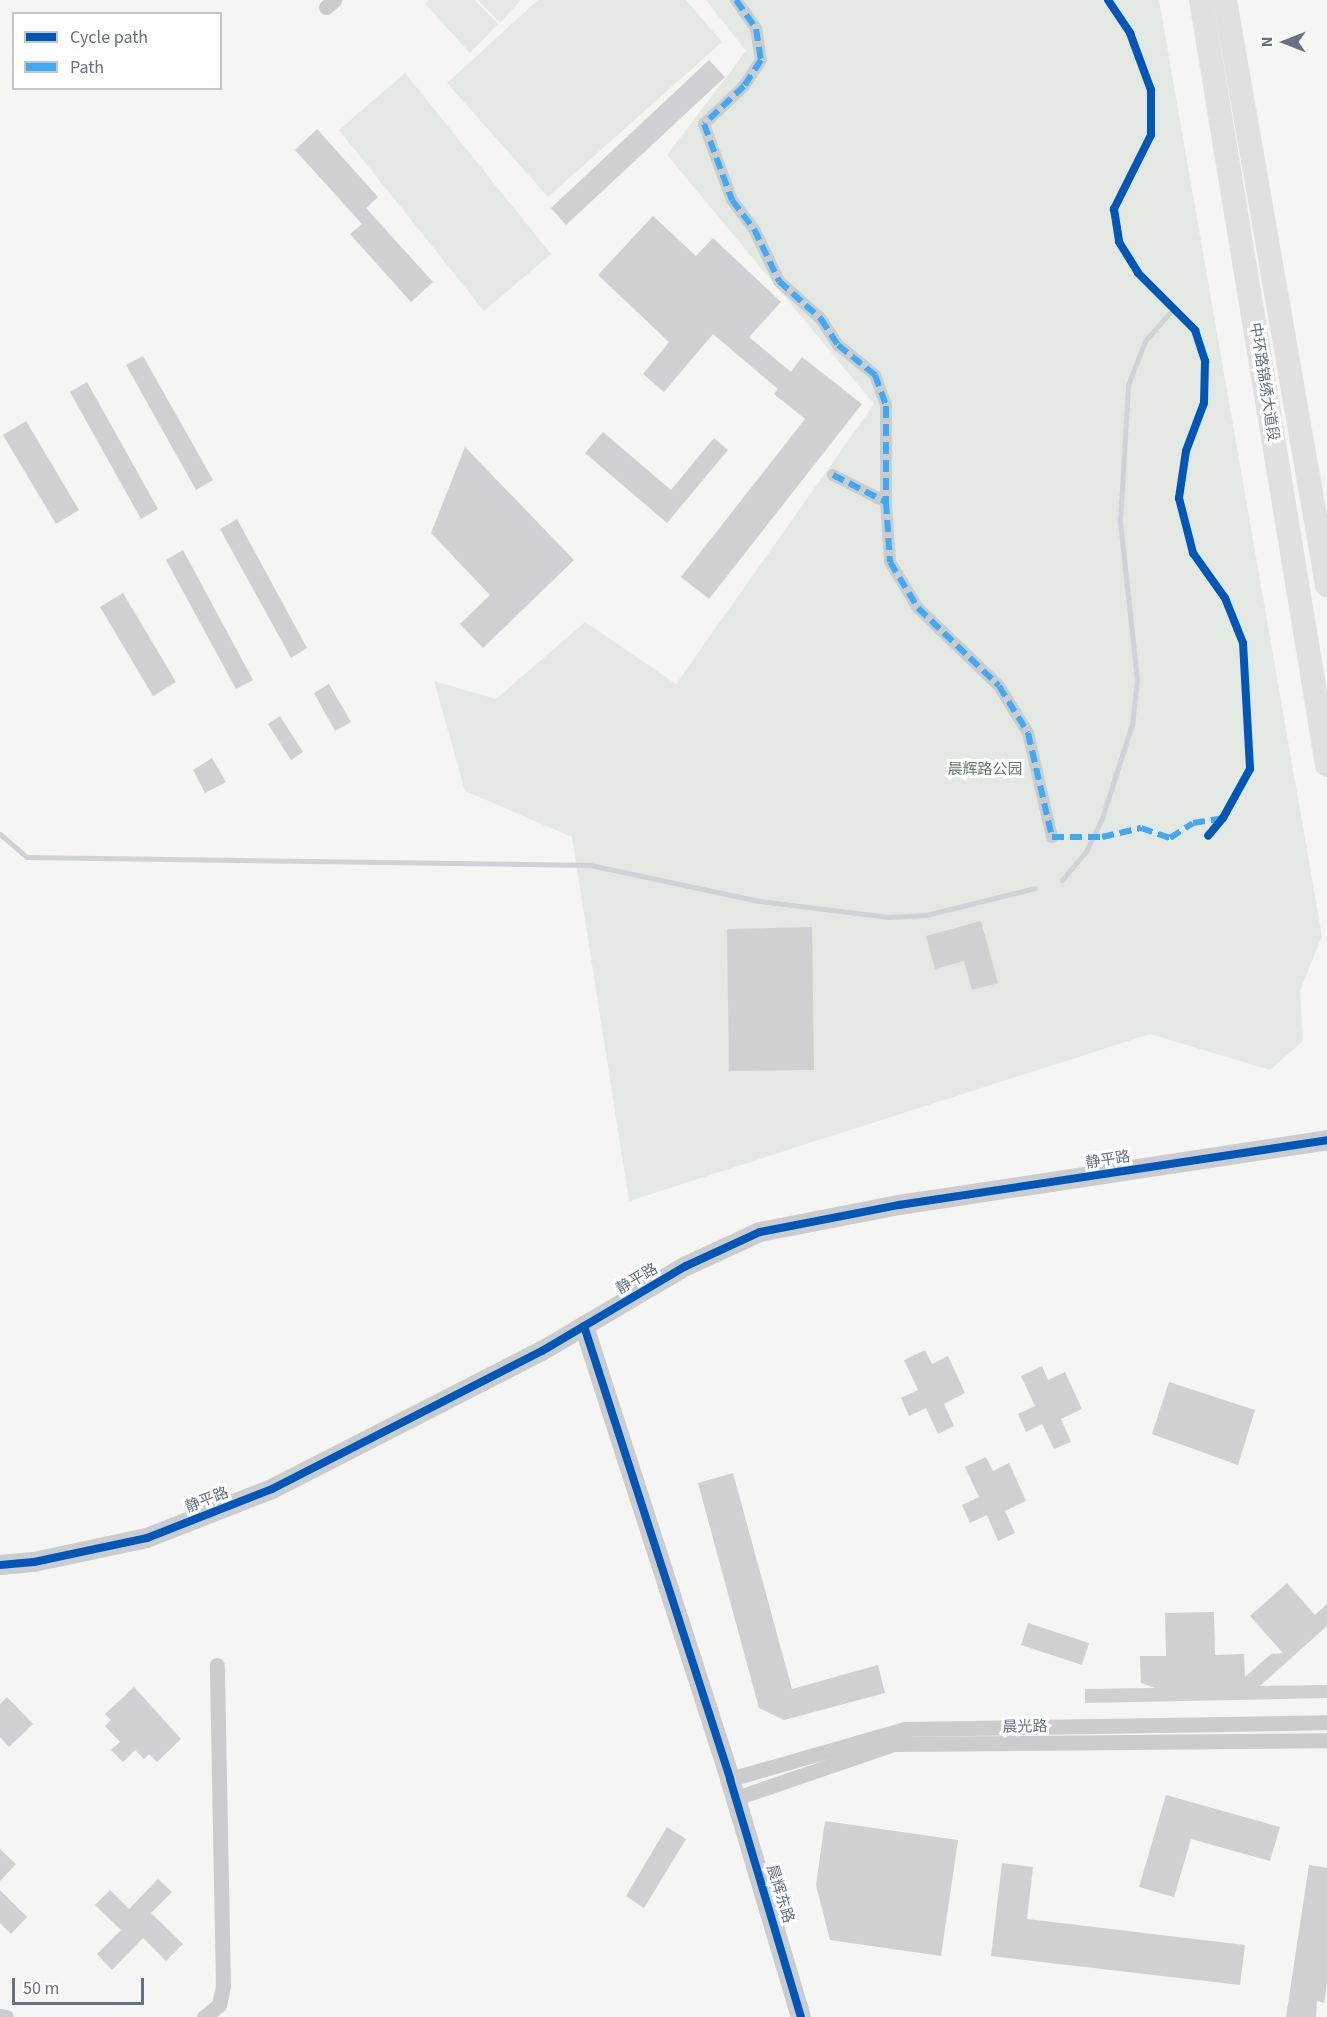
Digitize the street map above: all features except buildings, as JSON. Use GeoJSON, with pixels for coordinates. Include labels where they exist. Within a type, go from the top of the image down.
{"type":"FeatureCollection","features":[{"type":"Feature","properties":{"kind":"main road","name":"中环路锦绣大道段"},"geometry":{"type":"LineString","coordinates":[[1201,0],[1327,765]]}},
{"type":"Feature","properties":{"kind":"main road","name":"中环路锦绣大道段"},"geometry":{"type":"LineString","coordinates":[[1225,0],[1327,585]]}},
{"type":"Feature","properties":{"kind":"street"},"geometry":{"type":"LineString","coordinates":[[736,0],[756,29],[761,60],[744,86],[704,124],[732,200],[754,229],[779,281],[821,319],[838,345],[875,375],[886,406],[886,502],[891,562],[918,608],[999,686],[1028,733],[1052,837]]}},
{"type":"Feature","properties":{"kind":"street"},"geometry":{"type":"LineString","coordinates":[[833,475],[886,502]]}},
{"type":"Feature","properties":{"kind":"street","name":"静平路"},"geometry":{"type":"LineString","coordinates":[[0,1565],[34,1562],[147,1538],[272,1489],[584,1326],[686,1266],[760,1232],[899,1205],[1327,1140]]}},
{"type":"Feature","properties":{"kind":"street","name":"晨辉东路"},"geometry":{"type":"LineString","coordinates":[[584,1326],[736,1798],[801,2017]]}},
{"type":"Feature","properties":{"kind":"street"},"geometry":{"type":"LineString","coordinates":[[204,2017],[219,2005],[223,1986],[217,1665]]}},
{"type":"Feature","properties":{"kind":"street","name":"晨光路"},"geometry":{"type":"LineString","coordinates":[[730,1779],[904,1729],[1327,1722]]}},
{"type":"Feature","properties":{"kind":"street","name":"晨光路"},"geometry":{"type":"LineString","coordinates":[[736,1798],[894,1744],[1327,1740]]}},
{"type":"Feature","properties":{"kind":"street"},"geometry":{"type":"LineString","coordinates":[[0,2016],[6,2017]]}},
{"type":"Feature","properties":{"kind":"green space"},"geometry":{"type":"Polygon","coordinates":[[[429,0],[475,0],[498,24],[470,53],[425,4],[429,0]]]}},
{"type":"Feature","properties":{"kind":"green space"},"geometry":{"type":"Polygon","coordinates":[[[478,0],[521,0],[500,23],[478,0]]]}},
{"type":"Feature","properties":{"kind":"green space"},"geometry":{"type":"Polygon","coordinates":[[[538,0],[686,0],[722,42],[548,197],[447,83],[538,0]]]}},
{"type":"Feature","properties":{"kind":"green space","name":"晨辉路公园"},"geometry":{"type":"Polygon","coordinates":[[[706,0],[1159,0],[1322,936],[1300,991],[1303,1041],[1270,1070],[1150,1034],[629,1201],[572,837],[465,791],[434,681],[496,699],[585,622],[676,684],[874,404],[667,155],[746,51],[706,0]]]}},
{"type":"Feature","properties":{"kind":"green space"},"geometry":{"type":"Polygon","coordinates":[[[405,73],[551,254],[484,311],[339,130],[405,73]]]}},
{"type":"Feature","properties":{"kind":"waterway"},"geometry":{"type":"LineString","coordinates":[[1062,880],[1086,851],[1102,818],[1132,724],[1137,680],[1120,521],[1128,385],[1145,341],[1170,312]]}},
{"type":"Feature","properties":{"kind":"waterway"},"geometry":{"type":"LineString","coordinates":[[0,834],[26,857],[590,865],[759,901],[889,917],[926,915],[1035,888]]}},
{"type":"Feature","properties":{"kind":"marked path"},"geometry":{"type":"LineString","coordinates":[[736,0],[756,29],[761,60],[744,86],[704,124],[732,200],[754,229],[779,281],[821,319],[838,345],[875,375],[886,406],[886,502],[890,562],[918,608],[999,686],[1028,733],[1052,837],[1102,837],[1141,828],[1170,838],[1193,823],[1223,818]]}},
{"type":"Feature","properties":{"kind":"marked path"},"geometry":{"type":"LineString","coordinates":[[833,475],[886,502]]}},
{"type":"Feature","properties":{"kind":"cycle path"},"geometry":{"type":"LineString","coordinates":[[1108,0],[1130,33],[1151,90],[1151,135],[1114,209],[1119,242],[1138,273],[1195,330],[1205,361],[1204,403],[1186,451],[1179,498],[1193,553],[1225,598],[1243,643],[1250,769],[1223,818],[1208,836]]}},
{"type":"Feature","properties":{"kind":"cycle path"},"geometry":{"type":"LineString","coordinates":[[0,1565],[34,1562],[147,1538],[272,1489],[542,1351],[686,1266],[760,1232],[899,1205],[1327,1140]]}},
{"type":"Feature","properties":{"kind":"cycle path"},"geometry":{"type":"LineString","coordinates":[[584,1326],[730,1779],[801,2017]]}}]}
